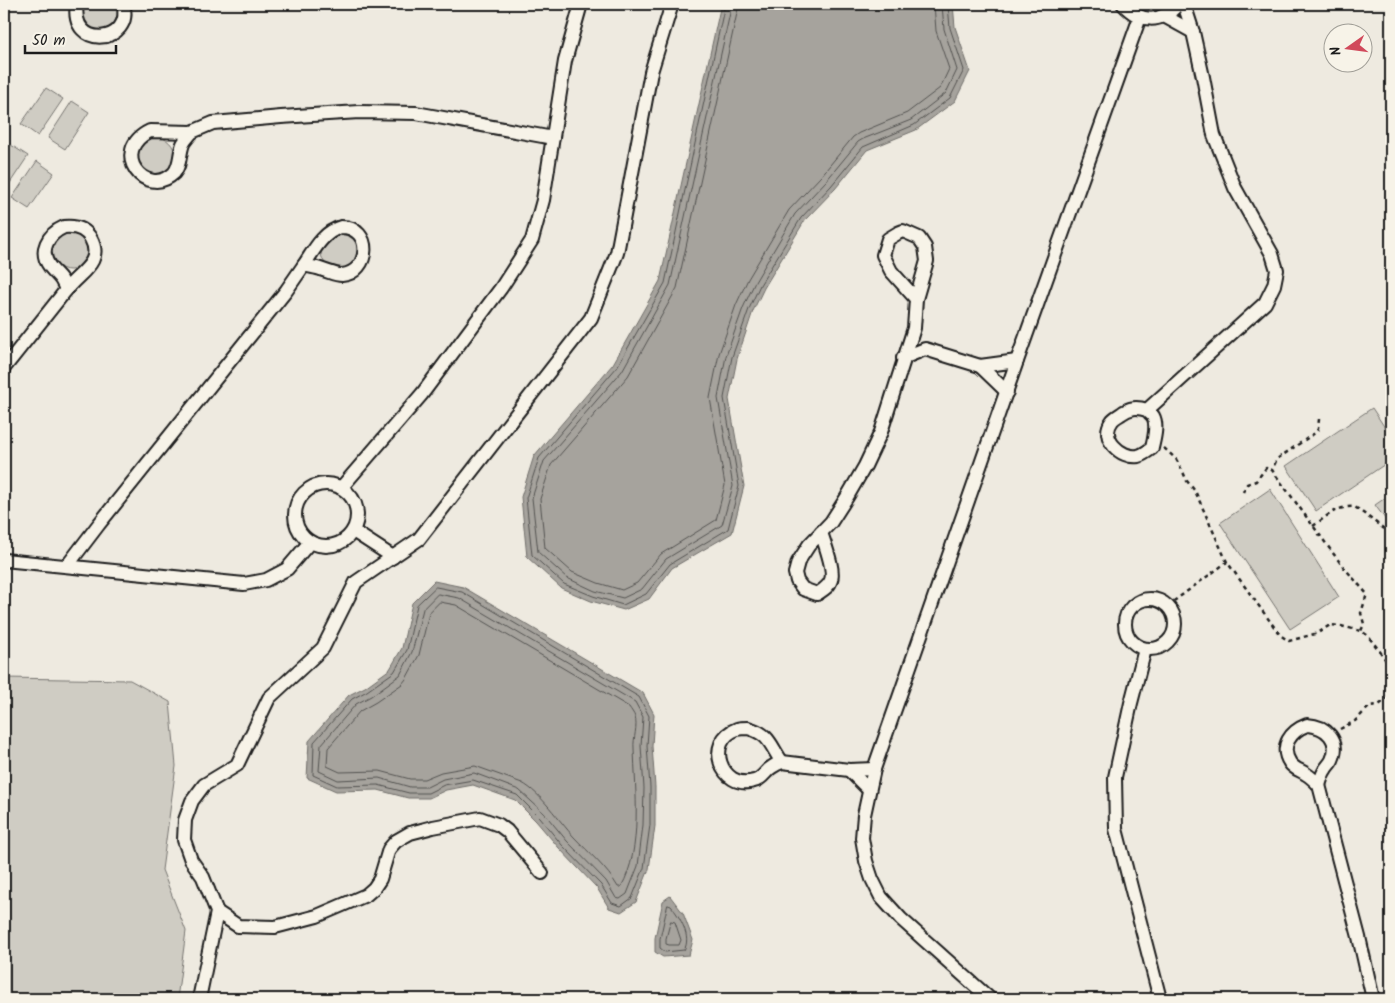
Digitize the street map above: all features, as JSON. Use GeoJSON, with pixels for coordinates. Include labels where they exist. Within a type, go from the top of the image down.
{"type":"FeatureCollection","features":[{"type":"Feature","properties":{"kind":"street"},"geometry":{"type":"LineString","coordinates":[[77,4],[75,13],[77,22],[90,35],[100,37],[108,36],[117,31],[122,24],[125,15],[123,4]]}},
{"type":"Feature","properties":{"kind":"street"},"geometry":{"type":"LineString","coordinates":[[341,488],[422,394],[501,288],[532,240],[543,200],[565,61],[581,4]]}},
{"type":"Feature","properties":{"kind":"street"},"geometry":{"type":"LineString","coordinates":[[199,999],[217,912],[203,877],[191,860],[184,840],[185,820],[192,801],[204,785],[237,765],[269,698],[324,648],[356,582],[420,539],[591,318],[617,253],[651,72],[672,4]]}},
{"type":"Feature","properties":{"kind":"street"},"geometry":{"type":"LineString","coordinates":[[1123,4],[1130,12],[1140,17],[1156,18],[1172,11],[1178,4]]}},
{"type":"Feature","properties":{"kind":"street"},"geometry":{"type":"LineString","coordinates":[[1147,410],[1265,303],[1274,285],[1277,270],[1272,254],[1235,188],[1214,135],[1193,32],[1184,4]]}},
{"type":"Feature","properties":{"kind":"street"},"geometry":{"type":"LineString","coordinates":[[1164,16],[1193,32]]}},
{"type":"Feature","properties":{"kind":"street"},"geometry":{"type":"LineString","coordinates":[[990,999],[901,919],[881,897],[866,861],[862,838],[864,815],[874,769],[1140,17]]}},
{"type":"Feature","properties":{"kind":"street"},"geometry":{"type":"LineString","coordinates":[[192,132],[183,143],[180,163],[175,172],[166,179],[148,180],[134,168],[131,160],[131,150],[141,135],[150,131],[192,132],[213,123],[281,117],[359,112],[416,113],[553,138]]}},
{"type":"Feature","properties":{"kind":"street"},"geometry":{"type":"LineString","coordinates":[[4,368],[66,290],[72,282],[92,262],[95,252],[89,235],[82,229],[73,226],[55,231],[45,246],[45,256],[49,266],[63,281],[66,290]]}},
{"type":"Feature","properties":{"kind":"street"},"geometry":{"type":"LineString","coordinates":[[67,566],[286,291],[319,242],[332,229],[341,227],[350,227],[363,240],[365,248],[364,258],[352,272],[344,275],[333,274],[304,265]]}},
{"type":"Feature","properties":{"kind":"street"},"geometry":{"type":"LineString","coordinates":[[821,532],[847,498],[865,466],[880,432],[914,328],[916,299],[927,261],[925,247],[919,238],[903,232],[898,233],[888,240],[883,255],[891,271],[916,299]]}},
{"type":"Feature","properties":{"kind":"street"},"geometry":{"type":"LineString","coordinates":[[914,328],[925,349]]}},
{"type":"Feature","properties":{"kind":"street"},"geometry":{"type":"LineString","coordinates":[[903,358],[925,349],[980,366],[1017,361]]}},
{"type":"Feature","properties":{"kind":"street"},"geometry":{"type":"LineString","coordinates":[[980,366],[1007,392]]}},
{"type":"Feature","properties":{"kind":"street"},"geometry":{"type":"LineString","coordinates":[[1137,407],[1147,410],[1153,416],[1155,427],[1152,448],[1140,456],[1128,456],[1119,451],[1110,442],[1108,432],[1111,421],[1125,410],[1137,407]]}},
{"type":"Feature","properties":{"kind":"street"},"geometry":{"type":"LineString","coordinates":[[320,485],[334,485],[341,488],[351,498],[356,510],[355,524],[352,531],[343,541],[336,544],[323,546],[310,542],[301,533],[296,521],[298,501],[308,490],[320,485]]}},
{"type":"Feature","properties":{"kind":"street"},"geometry":{"type":"LineString","coordinates":[[352,531],[393,557]]}},
{"type":"Feature","properties":{"kind":"street"},"geometry":{"type":"LineString","coordinates":[[4,560],[244,584],[266,580],[287,569],[310,542]]}},
{"type":"Feature","properties":{"kind":"street"},"geometry":{"type":"LineString","coordinates":[[1150,599],[1160,601],[1167,606],[1173,614],[1175,622],[1174,632],[1170,640],[1154,649],[1144,649],[1129,639],[1125,621],[1133,605],[1141,600],[1150,599]]}},
{"type":"Feature","properties":{"kind":"street"},"geometry":{"type":"LineString","coordinates":[[1144,649],[1115,777],[1115,811],[1118,838],[1160,999]]}},
{"type":"Feature","properties":{"kind":"street"},"geometry":{"type":"LineString","coordinates":[[1319,785],[1325,770],[1331,762],[1334,744],[1331,736],[1324,730],[1316,726],[1307,725],[1298,728],[1290,735],[1286,744],[1286,754],[1290,763],[1297,770],[1306,774],[1319,785],[1355,918],[1373,999]]}},
{"type":"Feature","properties":{"kind":"street"},"geometry":{"type":"LineString","coordinates":[[782,762],[767,738],[759,731],[748,728],[738,729],[728,734],[722,742],[718,753],[720,764],[725,773],[734,780],[744,782],[755,781],[764,776],[770,768],[782,762],[849,770],[874,769]]}},
{"type":"Feature","properties":{"kind":"street"},"geometry":{"type":"LineString","coordinates":[[849,770],[869,790]]}},
{"type":"Feature","properties":{"kind":"street"},"geometry":{"type":"LineString","coordinates":[[217,912],[238,926],[275,927],[318,916],[366,895],[374,888],[380,879],[390,849],[410,832],[480,818],[507,830],[542,873]]}},
{"type":"Feature","properties":{"kind":"path"},"geometry":{"type":"LineString","coordinates":[[1272,470],[1277,459],[1315,433],[1318,429],[1319,419]]}},
{"type":"Feature","properties":{"kind":"path"},"geometry":{"type":"LineString","coordinates":[[1154,438],[1176,459],[1186,481],[1199,501],[1227,562],[1280,635],[1289,641],[1318,632],[1330,624],[1360,631],[1367,635],[1391,668]]}},
{"type":"Feature","properties":{"kind":"path"},"geometry":{"type":"LineString","coordinates":[[1243,492],[1245,487],[1256,480],[1266,468],[1272,470],[1341,564],[1367,594],[1361,613],[1364,624],[1360,631]]}},
{"type":"Feature","properties":{"kind":"path"},"geometry":{"type":"LineString","coordinates":[[1313,526],[1338,509],[1352,506],[1391,534]]}},
{"type":"Feature","properties":{"kind":"path"},"geometry":{"type":"LineString","coordinates":[[1167,606],[1227,562]]}},
{"type":"Feature","properties":{"kind":"path"},"geometry":{"type":"LineString","coordinates":[[1331,736],[1356,721],[1370,706],[1379,705],[1391,695]]}},
{"type":"Feature","properties":{"kind":"shaded area"},"geometry":{"type":"Polygon","coordinates":[[[82,4],[116,4],[118,11],[113,24],[103,30],[91,28],[81,17],[82,4]]]}},
{"type":"Feature","properties":{"kind":"shaded area"},"geometry":{"type":"Polygon","coordinates":[[[46,88],[63,99],[38,136],[21,124],[46,88]]]}},
{"type":"Feature","properties":{"kind":"shaded area"},"geometry":{"type":"Polygon","coordinates":[[[72,101],[89,112],[65,149],[48,138],[72,101]]]}},
{"type":"Feature","properties":{"kind":"shaded area"},"geometry":{"type":"Polygon","coordinates":[[[156,137],[169,143],[175,156],[169,169],[156,175],[143,169],[137,156],[143,143],[156,137]]]}},
{"type":"Feature","properties":{"kind":"shaded area"},"geometry":{"type":"Polygon","coordinates":[[[11,145],[28,156],[4,192],[4,155],[11,145]]]}},
{"type":"Feature","properties":{"kind":"shaded area"},"geometry":{"type":"Polygon","coordinates":[[[37,161],[54,173],[29,209],[12,198],[37,161]]]}},
{"type":"Feature","properties":{"kind":"shaded area"},"geometry":{"type":"Polygon","coordinates":[[[70,232],[83,238],[89,251],[83,264],[70,270],[57,264],[51,251],[57,238],[70,232]]]}},
{"type":"Feature","properties":{"kind":"shaded area"},"geometry":{"type":"Polygon","coordinates":[[[339,234],[353,239],[358,248],[357,261],[348,270],[329,268],[322,257],[322,248],[339,234]]]}},
{"type":"Feature","properties":{"kind":"shaded area"},"geometry":{"type":"Polygon","coordinates":[[[1372,408],[1391,437],[1391,460],[1316,511],[1286,466],[1372,408]]]}},
{"type":"Feature","properties":{"kind":"shaded area"},"geometry":{"type":"Polygon","coordinates":[[[1270,489],[1339,597],[1290,629],[1220,523],[1270,489]]]}},
{"type":"Feature","properties":{"kind":"shaded area"},"geometry":{"type":"Polygon","coordinates":[[[1391,494],[1391,527],[1375,505],[1391,494]]]}},
{"type":"Feature","properties":{"kind":"shaded area"},"geometry":{"type":"Polygon","coordinates":[[[4,678],[130,680],[170,702],[176,766],[162,870],[186,931],[177,999],[4,999],[4,678]]]}},
{"type":"Feature","properties":{"kind":"water"},"geometry":{"type":"Polygon","coordinates":[[[721,4],[953,4],[955,27],[970,71],[955,101],[916,130],[867,150],[835,189],[805,220],[764,288],[753,311],[737,359],[729,399],[744,486],[732,533],[672,568],[649,599],[624,610],[591,601],[561,588],[527,557],[521,497],[534,456],[613,364],[660,281],[721,4]]]}},
{"type":"Feature","properties":{"kind":"water"},"geometry":{"type":"Polygon","coordinates":[[[434,581],[463,587],[643,693],[654,714],[652,746],[655,826],[649,869],[636,902],[621,912],[609,908],[597,888],[515,800],[473,785],[446,790],[429,798],[408,798],[378,790],[336,791],[307,778],[309,741],[349,695],[365,687],[390,669],[402,648],[412,603],[434,581]]]}},
{"type":"Feature","properties":{"kind":"water"},"geometry":{"type":"Polygon","coordinates":[[[670,896],[683,913],[693,940],[689,955],[663,957],[655,952],[655,938],[663,901],[670,896]]]}}]}
